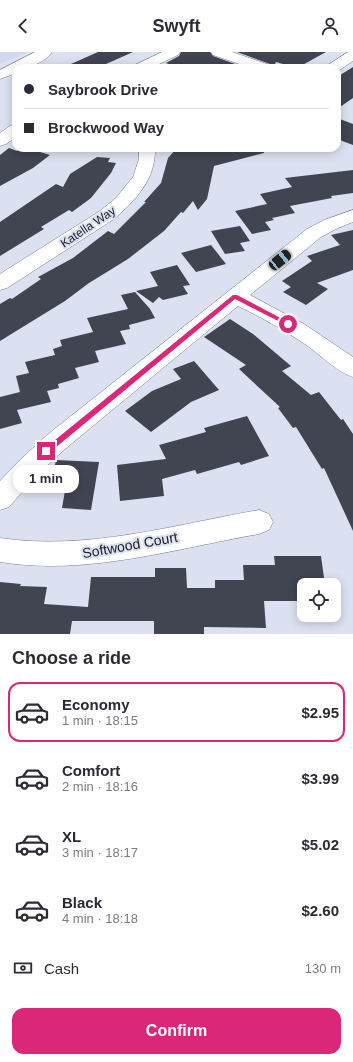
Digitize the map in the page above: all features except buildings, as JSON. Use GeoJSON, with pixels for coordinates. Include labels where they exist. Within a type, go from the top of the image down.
{"type":"FeatureCollection","features":[{"type":"Feature","properties":{"kind":"street"},"geometry":{"type":"LineString","coordinates":[[24,64],[45,52]]}},
{"type":"Feature","properties":{"kind":"street"},"geometry":{"type":"LineString","coordinates":[[148,64],[173,52]]}},
{"type":"Feature","properties":{"kind":"street"},"geometry":{"type":"LineString","coordinates":[[218,52],[253,64]]}},
{"type":"Feature","properties":{"kind":"street"},"geometry":{"type":"LineString","coordinates":[[339,64],[353,55]]}},
{"type":"Feature","properties":{"kind":"street"},"geometry":{"type":"LineString","coordinates":[[0,75],[12,69]]}},
{"type":"Feature","properties":{"kind":"street"},"geometry":{"type":"LineString","coordinates":[[0,123],[12,128]]}},
{"type":"Feature","properties":{"kind":"street"},"geometry":{"type":"LineString","coordinates":[[0,141],[12,132]]}},
{"type":"Feature","properties":{"kind":"street","name":"Katella Way"},"geometry":{"type":"LineString","coordinates":[[0,283],[107,215],[123,202],[139,183],[145,169],[148,152]]}},
{"type":"Feature","properties":{"kind":"street"},"geometry":{"type":"LineString","coordinates":[[0,499],[28,468],[56,442],[235,296],[314,233],[331,224],[353,216]]}},
{"type":"Feature","properties":{"kind":"street"},"geometry":{"type":"LineString","coordinates":[[235,296],[288,324],[322,345],[353,370]]}},
{"type":"Feature","properties":{"kind":"street","name":"Softwood Court"},"geometry":{"type":"LineString","coordinates":[[0,550],[24,555],[59,556],[94,553],[259,522]]}},
{"type":"Feature","properties":{"kind":"shaded area"},"geometry":{"type":"Polygon","coordinates":[[[0,52],[28,52],[0,64],[0,52]]]}},
{"type":"Feature","properties":{"kind":"route"},"geometry":{"type":"LineString","coordinates":[[46,451],[235,296],[266,311],[288,324]]}}]}
